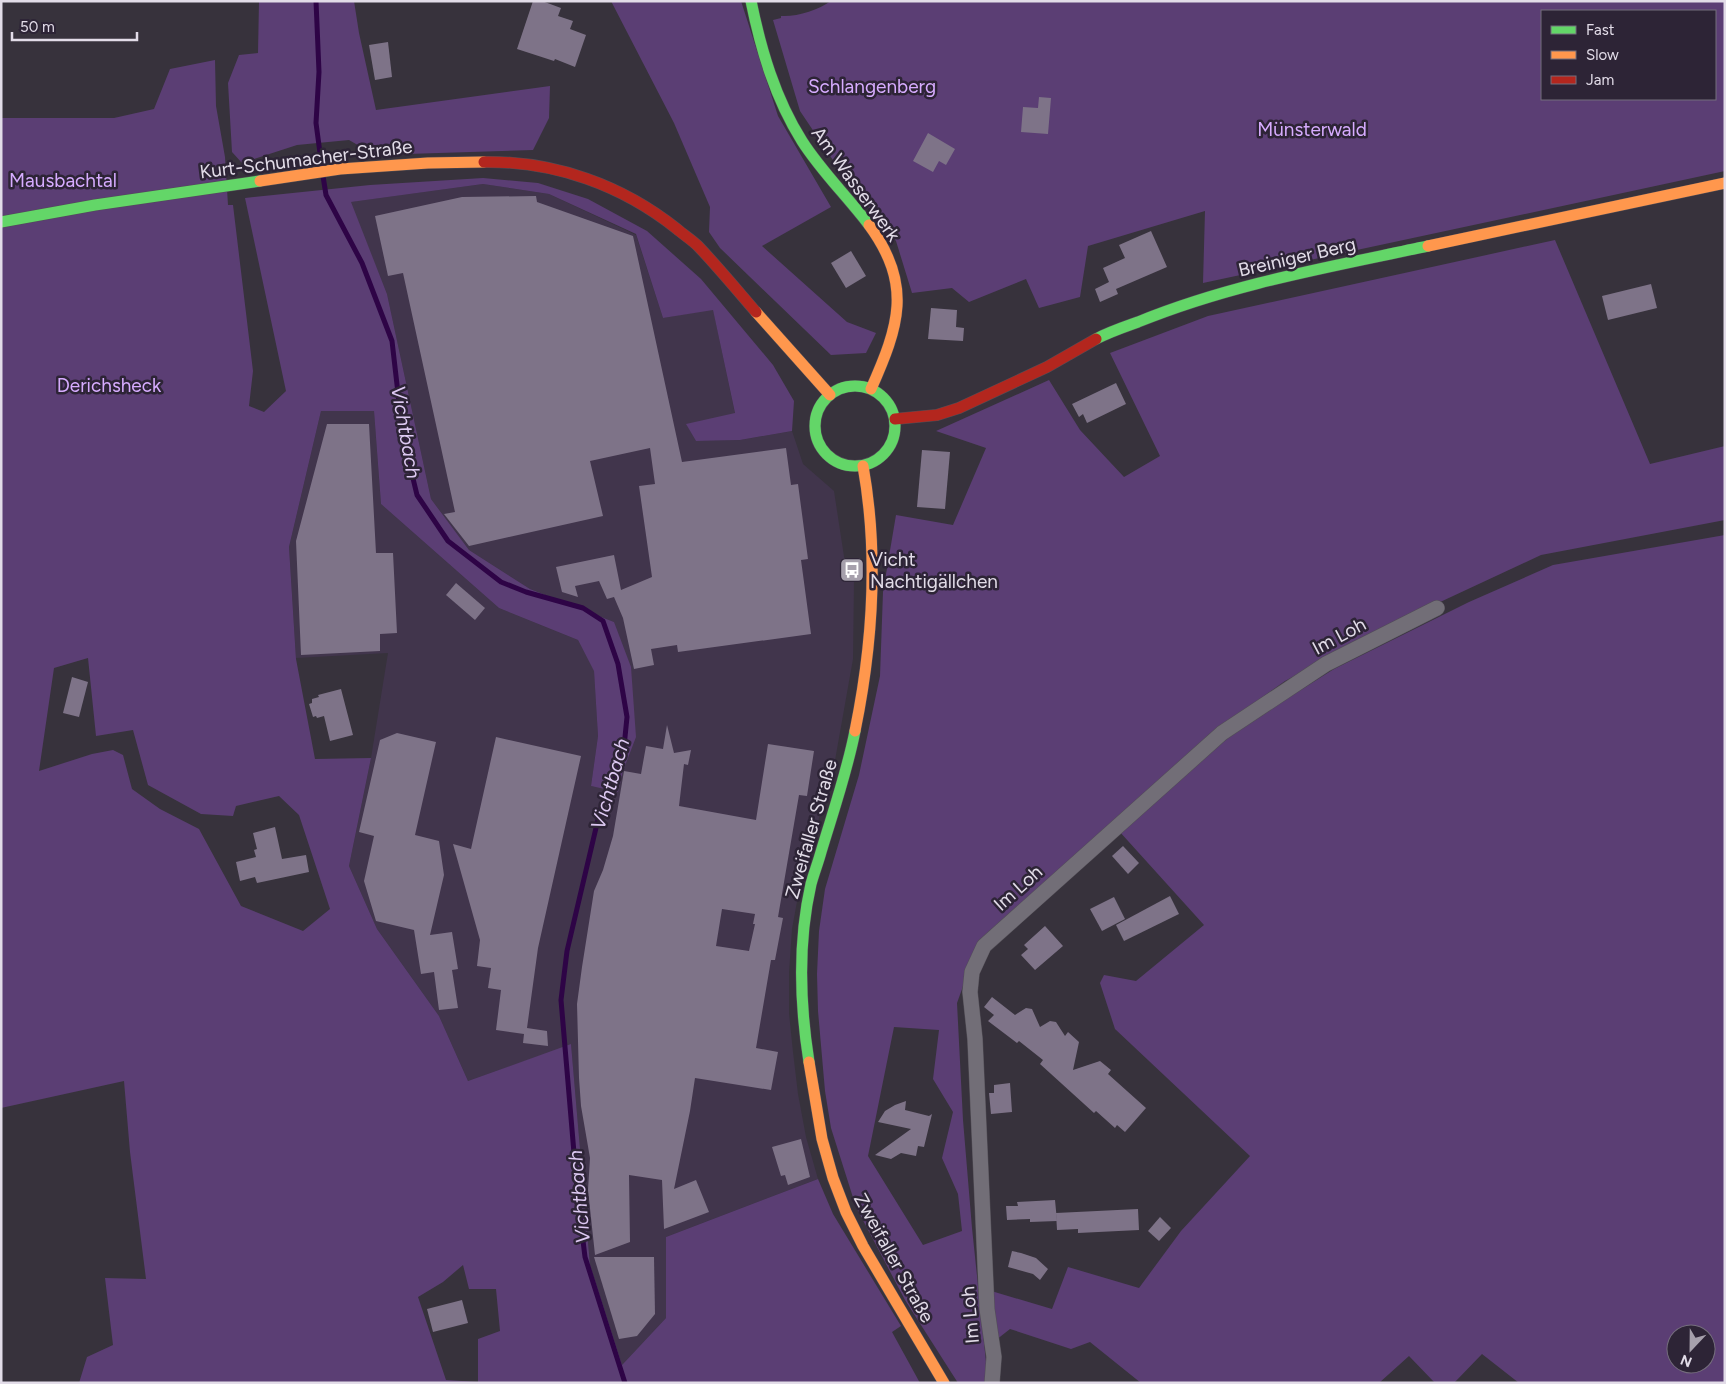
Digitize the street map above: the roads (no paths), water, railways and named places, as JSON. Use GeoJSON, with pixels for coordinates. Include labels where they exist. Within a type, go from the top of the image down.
{"type":"FeatureCollection","features":[{"type":"Feature","properties":{"kind":"main road","name":"Am Wasserwerk"},"geometry":{"type":"LineString","coordinates":[[751,1],[763,51],[784,107],[802,141],[876,235],[885,251],[895,278],[897,299],[894,330],[871,389]]}},
{"type":"Feature","properties":{"kind":"main road","name":"Kurt-Schumacher-Straße"},"geometry":{"type":"LineString","coordinates":[[1,222],[105,204],[340,169],[428,162],[510,162],[549,168],[597,182],[630,197],[662,217],[692,241],[830,395]]}},
{"type":"Feature","properties":{"kind":"main road","name":"Breiniger Berg"},"geometry":{"type":"LineString","coordinates":[[895,420],[937,415],[959,408],[1047,367],[1098,338],[1174,307],[1207,296],[1286,276],[1725,183]]}},
{"type":"Feature","properties":{"kind":"main road"},"geometry":{"type":"LineString","coordinates":[[854,386],[871,389],[882,396],[891,407],[896,430],[893,440],[881,457],[863,466],[850,466],[838,462],[828,456],[820,446],[815,424],[817,413],[822,403],[837,390],[854,386]]}},
{"type":"Feature","properties":{"kind":"main road","name":"Zweifaller Straße"},"geometry":{"type":"LineString","coordinates":[[863,466],[871,517],[872,582],[870,632],[858,722],[847,768],[810,887],[806,909],[804,973],[808,1053],[820,1131],[845,1210],[858,1237],[944,1383]]}},
{"type":"Feature","properties":{"kind":"street","name":"Im Loh"},"geometry":{"type":"LineString","coordinates":[[992,1383],[994,1357],[987,1309],[975,1039],[970,992],[972,972],[978,956],[984,946],[1222,732],[1326,664],[1437,608]]}},
{"type":"Feature","properties":{"kind":"waterway","name":"Vichtbach"},"geometry":{"type":"LineString","coordinates":[[316,1],[319,72],[316,123],[322,168]]}},
{"type":"Feature","properties":{"kind":"waterway","name":"Vichtbach"},"geometry":{"type":"LineString","coordinates":[[323,176],[326,195],[362,263],[392,341],[403,437],[417,495],[448,541],[501,582],[526,592],[583,608],[603,621],[618,664],[627,717],[624,747],[600,811],[567,951],[561,1000],[578,1200],[585,1257],[625,1383]]}},
{"type":"Feature","properties":{"kind":"place","name":"Vicht Nachtigällchen"},"geometry":{"type":"Point","coordinates":[852,570]}},
{"type":"Feature","properties":{"kind":"park label","name":"Schlangenberg"},"geometry":{"type":"Point","coordinates":[872,86]}},
{"type":"Feature","properties":{"kind":"park label","name":"Münsterwald"},"geometry":{"type":"Point","coordinates":[1312,129]}},
{"type":"Feature","properties":{"kind":"park label","name":"Mausbachtal"},"geometry":{"type":"Point","coordinates":[63,180]}},
{"type":"Feature","properties":{"kind":"park label","name":"Derichsheck"},"geometry":{"type":"Point","coordinates":[109,385]}}]}
